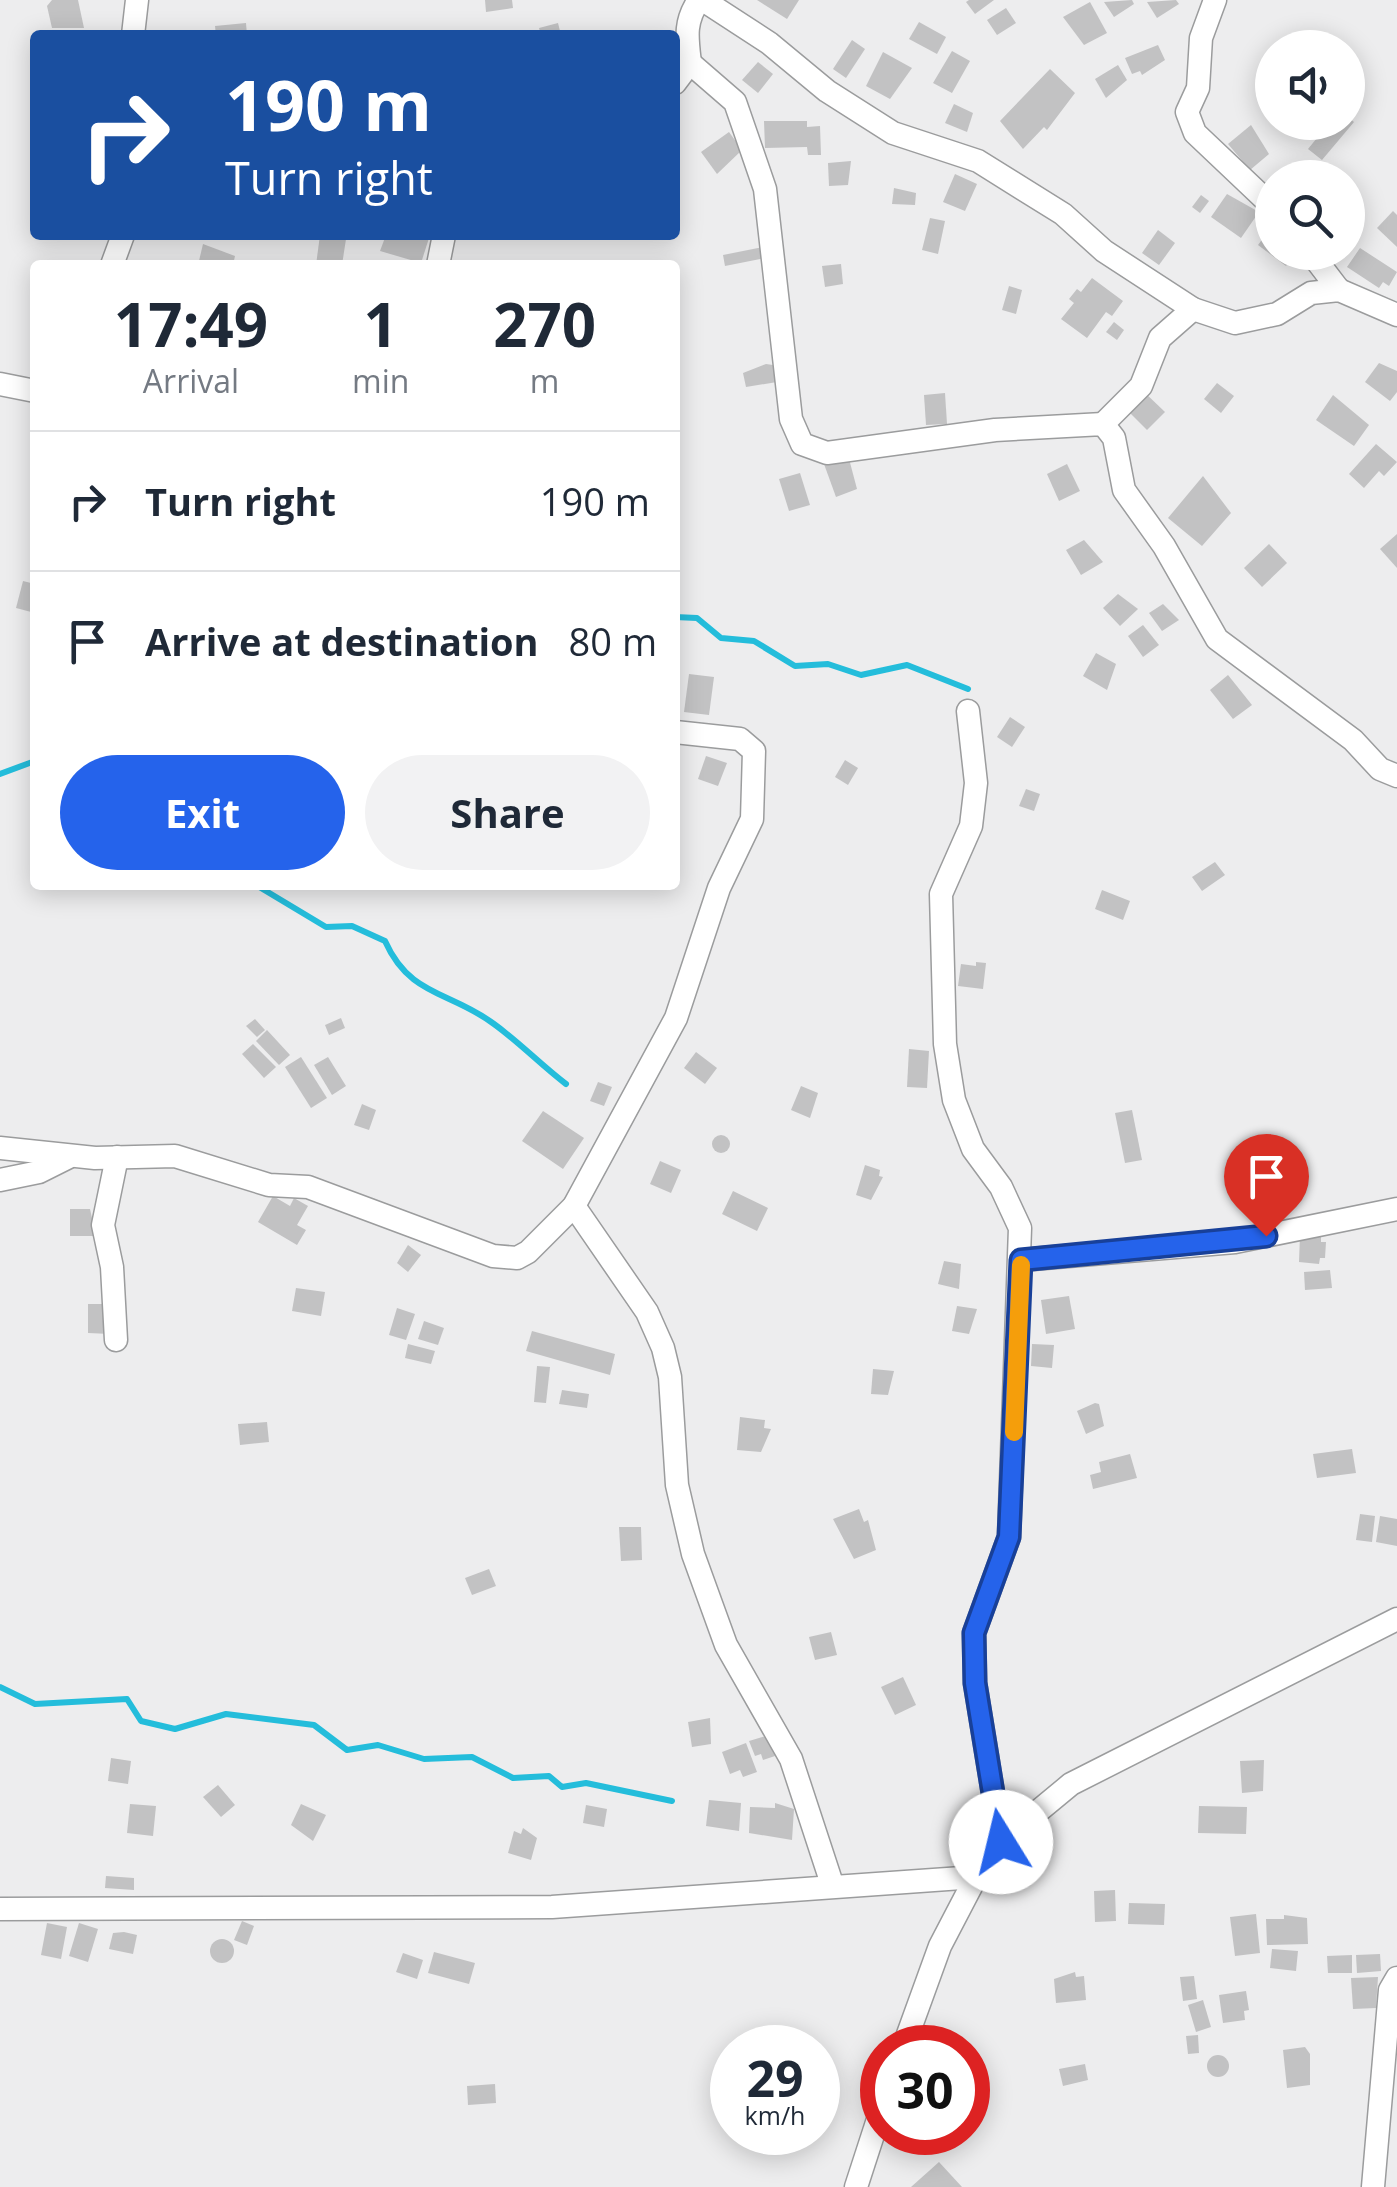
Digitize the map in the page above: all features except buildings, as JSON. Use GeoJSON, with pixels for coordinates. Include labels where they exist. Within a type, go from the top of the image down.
{"type":"FeatureCollection","features":[{"type":"Feature","properties":{"kind":"street"},"geometry":{"type":"LineString","coordinates":[[134,30],[137,0]]}},
{"type":"Feature","properties":{"kind":"street"},"geometry":{"type":"LineString","coordinates":[[1193,309],[1160,338],[1140,386],[1103,424],[995,430],[826,454],[802,444],[791,418],[765,189],[734,102],[690,63],[686,30],[701,0],[769,43],[826,91],[894,133],[978,161],[1063,214],[1104,251],[1193,309],[1235,323],[1277,314],[1310,293],[1339,290],[1397,315]]}},
{"type":"Feature","properties":{"kind":"street"},"geometry":{"type":"LineString","coordinates":[[1215,0],[1201,38],[1198,88],[1186,112],[1194,133],[1255,190]]}},
{"type":"Feature","properties":{"kind":"street"},"geometry":{"type":"LineString","coordinates":[[680,76],[690,63]]}},
{"type":"Feature","properties":{"kind":"street"},"geometry":{"type":"LineString","coordinates":[[1324,270],[1339,290]]}},
{"type":"Feature","properties":{"kind":"street"},"geometry":{"type":"LineString","coordinates":[[0,384],[30,390]]}},
{"type":"Feature","properties":{"kind":"street"},"geometry":{"type":"LineString","coordinates":[[1103,424],[1114,438],[1124,490],[1164,546],[1217,639],[1354,740],[1380,768],[1397,776]]}},
{"type":"Feature","properties":{"kind":"street"},"geometry":{"type":"LineString","coordinates":[[968,711],[976,783],[971,826],[941,894],[945,1044],[954,1100],[973,1149],[1000,1186],[1020,1228],[1021,1260],[1009,1537],[974,1633],[975,1683],[1001,1842]]}},
{"type":"Feature","properties":{"kind":"street"},"geometry":{"type":"LineString","coordinates":[[0,1148],[70,1156],[175,1156],[269,1186],[308,1187],[505,1258],[528,1252],[574,1206],[676,1018],[719,888],[752,819],[754,752],[749,744],[740,739],[680,733]]}},
{"type":"Feature","properties":{"kind":"street"},"geometry":{"type":"LineString","coordinates":[[0,1180],[38,1172],[70,1156]]}},
{"type":"Feature","properties":{"kind":"street"},"geometry":{"type":"LineString","coordinates":[[116,1340],[112,1267],[103,1225],[118,1157]]}},
{"type":"Feature","properties":{"kind":"street"},"geometry":{"type":"LineString","coordinates":[[574,1206],[647,1312],[663,1348],[670,1377],[677,1486],[692,1554],[726,1646],[791,1760],[832,1884]]}},
{"type":"Feature","properties":{"kind":"street"},"geometry":{"type":"LineString","coordinates":[[1021,1260],[1235,1242],[1397,1209]]}},
{"type":"Feature","properties":{"kind":"street"},"geometry":{"type":"LineString","coordinates":[[911,2025],[940,1946],[976,1877],[1001,1842],[1070,1784],[1397,1619]]}},
{"type":"Feature","properties":{"kind":"street"},"geometry":{"type":"LineString","coordinates":[[0,1909],[270,1912],[552,1906],[976,1877]]}},
{"type":"Feature","properties":{"kind":"street"},"geometry":{"type":"LineString","coordinates":[[1373,2187],[1390,1990],[1397,1978]]}},
{"type":"Feature","properties":{"kind":"street"},"geometry":{"type":"LineString","coordinates":[[856,2187],[866,2155]]}},
{"type":"Feature","properties":{"kind":"waterway"},"geometry":{"type":"LineString","coordinates":[[680,617],[697,618],[721,638],[754,641],[795,666],[828,664],[861,675],[907,665],[968,689]]}},
{"type":"Feature","properties":{"kind":"waterway"},"geometry":{"type":"LineString","coordinates":[[0,774],[30,763]]}},
{"type":"Feature","properties":{"kind":"waterway"},"geometry":{"type":"LineString","coordinates":[[264,890],[326,927],[352,926],[385,941],[406,973],[494,1024],[566,1084]]}},
{"type":"Feature","properties":{"kind":"waterway"},"geometry":{"type":"LineString","coordinates":[[0,1687],[35,1704],[127,1699],[141,1721],[175,1729],[226,1714],[314,1725],[347,1750],[378,1745],[424,1759],[472,1757],[513,1778],[549,1776],[562,1787],[586,1783],[672,1801]]}},
{"type":"Feature","properties":{"kind":"slow traffic"},"geometry":{"type":"LineString","coordinates":[[1014,1432],[1021,1265]]}},
{"type":"Feature","properties":{"kind":"route"},"geometry":{"type":"LineString","coordinates":[[1001,1842],[975,1683],[974,1633],[1009,1537],[1021,1260],[1266,1236]]}}]}
